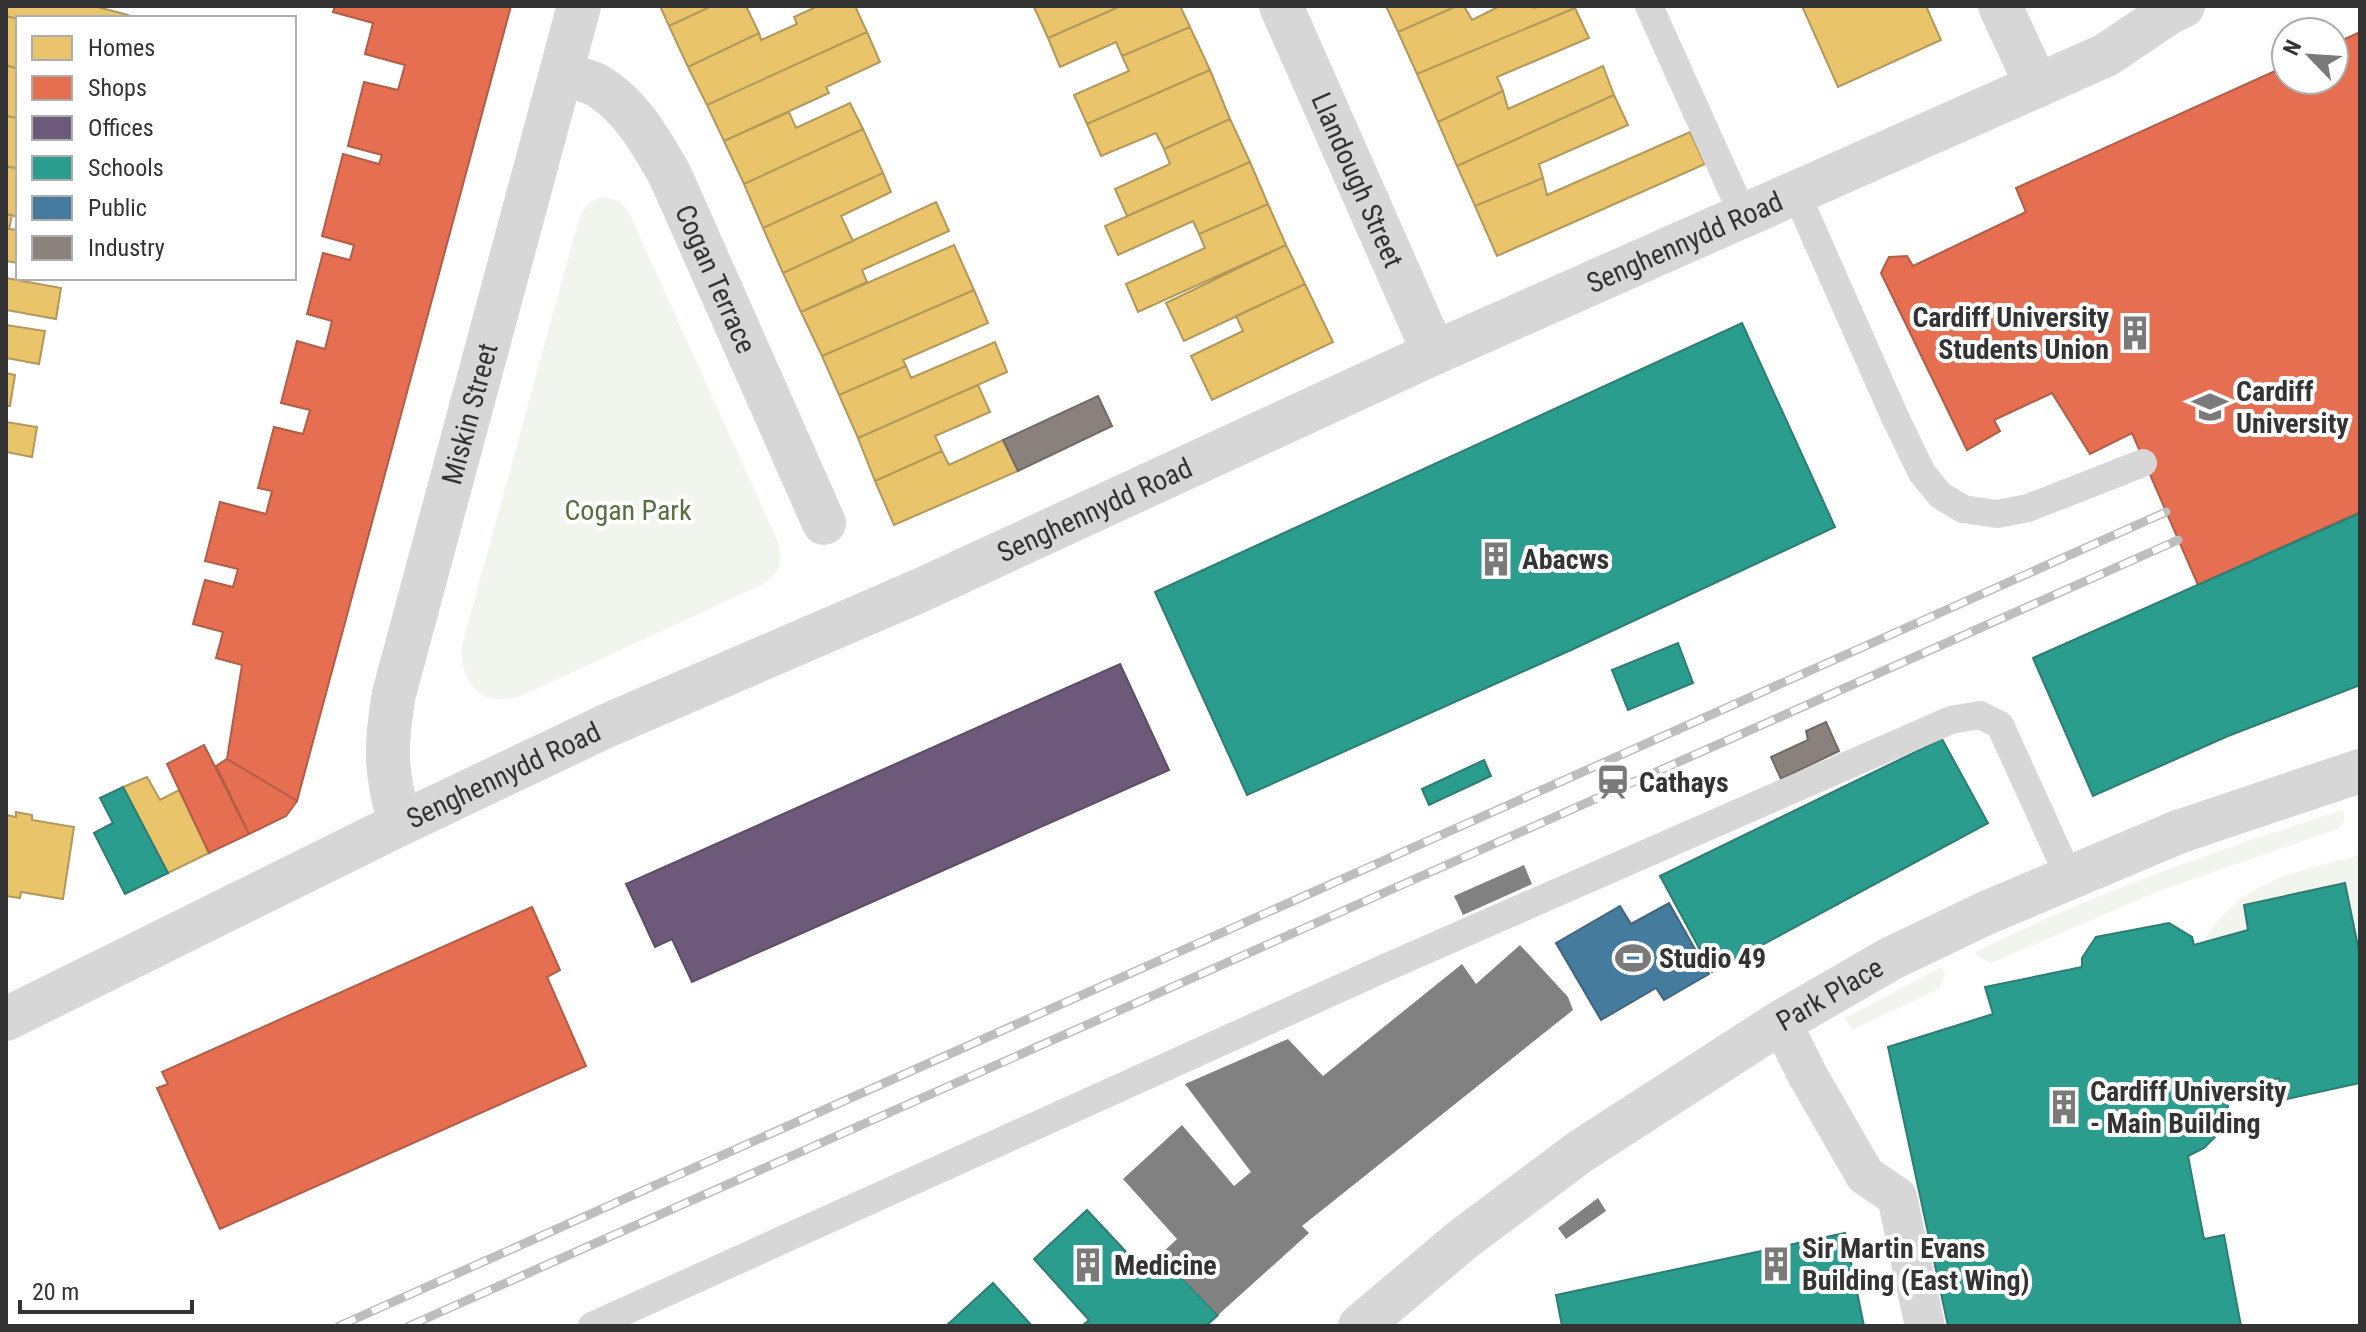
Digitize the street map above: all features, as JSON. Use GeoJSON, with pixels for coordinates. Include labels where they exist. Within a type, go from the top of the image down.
{"type":"FeatureCollection","features":[{"type":"Feature","properties":{"kind":"street","name":"Miskin Street"},"geometry":{"type":"LineString","coordinates":[[400,824],[387,769],[387,732],[394,694],[579,6]]}},
{"type":"Feature","properties":{"kind":"street","name":"Llandough Street"},"geometry":{"type":"LineString","coordinates":[[1281,6],[1434,353]]}},
{"type":"Feature","properties":{"kind":"street"},"geometry":{"type":"LineString","coordinates":[[2000,6],[2037,86]]}},
{"type":"Feature","properties":{"kind":"street","name":"Senghennydd Road"},"geometry":{"type":"LineString","coordinates":[[6,1019],[606,726],[921,590],[1434,353],[2106,55],[2174,8]]}},
{"type":"Feature","properties":{"kind":"street","name":"Cogan Terrace"},"geometry":{"type":"LineString","coordinates":[[561,75],[596,84],[627,111],[648,137],[670,175],[824,523]]}},
{"type":"Feature","properties":{"kind":"street","name":"Park Place"},"geometry":{"type":"LineString","coordinates":[[1360,1326],[1462,1240],[1581,1151],[1781,1022],[1890,959],[1986,913],[2178,832],[2360,771]]}},
{"type":"Feature","properties":{"kind":"street"},"geometry":{"type":"LineString","coordinates":[[1781,1022],[1865,1175],[1897,1197],[1925,1326]]}},
{"type":"Feature","properties":{"kind":"lane"},"geometry":{"type":"LineString","coordinates":[[1649,6],[1744,217]]}},
{"type":"Feature","properties":{"kind":"lane"},"geometry":{"type":"LineString","coordinates":[[1796,193],[1894,415],[1922,473],[1940,495],[1963,509],[1997,514],[2028,508],[2143,463]]}},
{"type":"Feature","properties":{"kind":"lane"},"geometry":{"type":"LineString","coordinates":[[592,1326],[1373,973],[1951,720],[1980,715],[2000,725],[2069,877]]}},
{"type":"Feature","properties":{"kind":"green space","name":"Cogan Park"},"geometry":{"type":"Polygon","coordinates":[[[604,197],[619,201],[628,211],[777,540],[779,566],[761,585],[523,695],[509,699],[487,697],[471,684],[462,662],[461,649],[577,226],[586,207],[604,197]]]}},
{"type":"Feature","properties":{"kind":"green space"},"geometry":{"type":"Polygon","coordinates":[[[2343,810],[2345,821],[2337,829],[2159,891],[1991,963],[1978,957],[1975,952],[2156,874],[2343,810]]]}},
{"type":"Feature","properties":{"kind":"green space"},"geometry":{"type":"Polygon","coordinates":[[[2360,855],[2360,956],[2344,883],[2245,905],[2248,930],[2202,943],[2218,921],[2252,892],[2291,874],[2360,855]]]}},
{"type":"Feature","properties":{"kind":"green space"},"geometry":{"type":"Polygon","coordinates":[[[1942,967],[1945,975],[1940,988],[1852,1030],[1845,1018],[1942,967]]]}},
{"type":"Feature","properties":{"kind":"building: Homes"},"geometry":{"type":"Polygon","coordinates":[[[6,6],[94,6],[128,15],[16,16],[16,18],[6,16],[6,6]]]}},
{"type":"Feature","properties":{"kind":"building: Homes"},"geometry":{"type":"Polygon","coordinates":[[[660,6],[712,6],[669,26],[660,6]]]}},
{"type":"Feature","properties":{"kind":"building: Homes"},"geometry":{"type":"Polygon","coordinates":[[[712,6],[746,6],[759,33],[688,67],[669,26],[712,6]]]}},
{"type":"Feature","properties":{"kind":"building: Homes"},"geometry":{"type":"Polygon","coordinates":[[[818,6],[855,6],[867,32],[707,105],[688,67],[759,33],[761,40],[797,24],[794,17],[818,6]]]}},
{"type":"Feature","properties":{"kind":"building: Homes"},"geometry":{"type":"Polygon","coordinates":[[[1036,6],[1121,6],[1048,38],[1036,6]]]}},
{"type":"Feature","properties":{"kind":"building: Homes"},"geometry":{"type":"Polygon","coordinates":[[[1121,6],[1180,6],[1190,27],[1122,56],[1116,42],[1060,67],[1048,38],[1121,6]]]}},
{"type":"Feature","properties":{"kind":"building: Homes"},"geometry":{"type":"Polygon","coordinates":[[[1386,6],[1457,6],[1398,32],[1386,6]]]}},
{"type":"Feature","properties":{"kind":"building: Homes"},"geometry":{"type":"Polygon","coordinates":[[[1457,6],[1464,6],[1472,20],[1500,6],[1575,8],[1417,74],[1398,32],[1457,6]]]}},
{"type":"Feature","properties":{"kind":"building: Homes"},"geometry":{"type":"Polygon","coordinates":[[[1802,6],[1926,6],[1941,40],[1838,87],[1802,6]]]}},
{"type":"Feature","properties":{"kind":"building: Homes"},"geometry":{"type":"Polygon","coordinates":[[[1575,8],[1589,38],[1497,77],[1503,91],[1438,122],[1417,74],[1575,8]]]}},
{"type":"Feature","properties":{"kind":"building: Homes"},"geometry":{"type":"Polygon","coordinates":[[[6,16],[16,18],[16,68],[6,65],[6,16]]]}},
{"type":"Feature","properties":{"kind":"building: Homes"},"geometry":{"type":"Polygon","coordinates":[[[1190,27],[1210,70],[1087,124],[1074,95],[1129,71],[1122,56],[1190,27]]]}},
{"type":"Feature","properties":{"kind":"building: Homes"},"geometry":{"type":"Polygon","coordinates":[[[867,32],[880,62],[826,87],[829,93],[724,141],[707,105],[867,32]]]}},
{"type":"Feature","properties":{"kind":"building: Homes"},"geometry":{"type":"Polygon","coordinates":[[[6,65],[16,68],[16,118],[6,116],[6,65]]]}},
{"type":"Feature","properties":{"kind":"building: Homes"},"geometry":{"type":"Polygon","coordinates":[[[1603,66],[1614,95],[1457,166],[1438,122],[1503,91],[1508,109],[1603,66]]]}},
{"type":"Feature","properties":{"kind":"building: Homes"},"geometry":{"type":"Polygon","coordinates":[[[1210,70],[1230,119],[1164,149],[1156,133],[1101,156],[1087,124],[1210,70]]]}},
{"type":"Feature","properties":{"kind":"building: Homes"},"geometry":{"type":"Polygon","coordinates":[[[1614,95],[1628,125],[1539,164],[1543,178],[1475,206],[1457,166],[1614,95]]]}},
{"type":"Feature","properties":{"kind":"building: Homes"},"geometry":{"type":"Polygon","coordinates":[[[850,103],[863,129],[744,184],[724,141],[789,112],[796,128],[850,103]]]}},
{"type":"Feature","properties":{"kind":"building: Homes"},"geometry":{"type":"Polygon","coordinates":[[[6,116],[16,118],[16,168],[6,166],[6,116]]]}},
{"type":"Feature","properties":{"kind":"building: Homes"},"geometry":{"type":"Polygon","coordinates":[[[1230,119],[1250,162],[1127,216],[1115,189],[1170,164],[1164,149],[1230,119]]]}},
{"type":"Feature","properties":{"kind":"building: Homes"},"geometry":{"type":"Polygon","coordinates":[[[863,129],[883,173],[763,228],[744,184],[863,129]]]}},
{"type":"Feature","properties":{"kind":"building: Homes"},"geometry":{"type":"Polygon","coordinates":[[[1690,132],[1705,164],[1497,256],[1475,206],[1543,178],[1547,195],[1690,132]]]}},
{"type":"Feature","properties":{"kind":"building: Homes"},"geometry":{"type":"Polygon","coordinates":[[[1250,162],[1268,204],[1199,234],[1193,221],[1118,255],[1105,226],[1250,162]]]}},
{"type":"Feature","properties":{"kind":"building: Homes"},"geometry":{"type":"Polygon","coordinates":[[[6,166],[16,168],[16,216],[6,214],[6,166]]]}},
{"type":"Feature","properties":{"kind":"building: Homes"},"geometry":{"type":"Polygon","coordinates":[[[883,173],[891,192],[841,216],[853,241],[783,273],[763,228],[883,173]]]}},
{"type":"Feature","properties":{"kind":"building: Homes"},"geometry":{"type":"Polygon","coordinates":[[[936,202],[949,231],[862,270],[867,282],[801,312],[783,273],[936,202]]]}},
{"type":"Feature","properties":{"kind":"building: Homes"},"geometry":{"type":"Polygon","coordinates":[[[1268,204],[1286,245],[1138,312],[1126,284],[1205,248],[1199,234],[1268,204]]]}},
{"type":"Feature","properties":{"kind":"building: Homes"},"geometry":{"type":"Polygon","coordinates":[[[6,214],[12,215],[9,229],[16,230],[16,263],[6,261],[6,214]]]}},
{"type":"Feature","properties":{"kind":"building: Homes"},"geometry":{"type":"Polygon","coordinates":[[[954,245],[974,290],[822,356],[801,312],[954,245]]]}},
{"type":"Feature","properties":{"kind":"building: Homes"},"geometry":{"type":"Polygon","coordinates":[[[1286,245],[1305,284],[1184,341],[1166,303],[1286,245]]]}},
{"type":"Feature","properties":{"kind":"building: Homes"},"geometry":{"type":"Polygon","coordinates":[[[6,278],[61,288],[56,319],[6,310],[6,278]]]}},
{"type":"Feature","properties":{"kind":"building: Homes"},"geometry":{"type":"Polygon","coordinates":[[[1305,284],[1333,342],[1212,400],[1191,356],[1243,331],[1236,316],[1305,284]]]}},
{"type":"Feature","properties":{"kind":"building: Homes"},"geometry":{"type":"Polygon","coordinates":[[[974,290],[988,323],[903,360],[906,366],[839,395],[822,356],[974,290]]]}},
{"type":"Feature","properties":{"kind":"building: Homes"},"geometry":{"type":"Polygon","coordinates":[[[6,325],[45,331],[39,364],[6,358],[6,325]]]}},
{"type":"Feature","properties":{"kind":"building: Homes"},"geometry":{"type":"Polygon","coordinates":[[[995,342],[1007,372],[858,438],[839,395],[906,366],[911,378],[995,342]]]}},
{"type":"Feature","properties":{"kind":"building: Homes"},"geometry":{"type":"Polygon","coordinates":[[[6,373],[15,375],[10,406],[6,406],[6,373]]]}},
{"type":"Feature","properties":{"kind":"building: Homes"},"geometry":{"type":"Polygon","coordinates":[[[978,385],[990,412],[935,436],[942,451],[875,481],[858,438],[978,385]]]}},
{"type":"Feature","properties":{"kind":"building: Homes"},"geometry":{"type":"Polygon","coordinates":[[[6,422],[37,427],[32,457],[6,452],[6,422]]]}},
{"type":"Feature","properties":{"kind":"building: Homes"},"geometry":{"type":"Polygon","coordinates":[[[1003,440],[1018,471],[894,525],[875,481],[942,451],[949,465],[1003,440]]]}},
{"type":"Feature","properties":{"kind":"building: Homes"},"geometry":{"type":"Polygon","coordinates":[[[147,777],[160,800],[179,790],[209,853],[168,873],[123,787],[147,777]]]}},
{"type":"Feature","properties":{"kind":"building: Homes"},"geometry":{"type":"Polygon","coordinates":[[[16,812],[32,815],[32,820],[74,827],[63,899],[21,892],[20,898],[6,896],[6,815],[16,817],[16,812]]]}},
{"type":"Feature","properties":{"kind":"building: Shops"},"geometry":{"type":"Polygon","coordinates":[[[335,6],[511,6],[297,801],[227,759],[242,665],[216,658],[223,632],[193,624],[205,580],[233,587],[238,569],[205,561],[220,502],[266,514],[272,491],[258,488],[274,427],[303,434],[310,410],[281,403],[297,341],[325,349],[332,321],[307,314],[323,253],[350,260],[354,245],[322,236],[343,154],[379,164],[382,155],[348,146],[364,82],[398,90],[405,65],[365,54],[373,23],[333,12],[335,6]]]}},
{"type":"Feature","properties":{"kind":"building: Shops","name":"Cardiff University"},"geometry":{"type":"Polygon","coordinates":[[[2360,32],[2360,512],[2198,585],[2132,433],[2090,454],[2052,393],[1994,420],[2000,431],[1967,450],[1881,273],[1889,257],[1907,256],[1913,266],[2026,212],[2016,188],[2270,73],[2270,96],[2350,96],[2350,37],[2360,32]]]}},
{"type":"Feature","properties":{"kind":"building: Shops"},"geometry":{"type":"Polygon","coordinates":[[[204,745],[249,834],[209,853],[167,764],[204,745]]]}},
{"type":"Feature","properties":{"kind":"building: Shops"},"geometry":{"type":"Polygon","coordinates":[[[227,759],[297,801],[286,816],[249,834],[216,766],[227,759]]]}},
{"type":"Feature","properties":{"kind":"building: Shops"},"geometry":{"type":"Polygon","coordinates":[[[532,907],[560,970],[547,977],[586,1066],[220,1229],[157,1088],[168,1084],[162,1072],[532,907]]]}},
{"type":"Feature","properties":{"kind":"building: Offices"},"geometry":{"type":"Polygon","coordinates":[[[1120,664],[1169,770],[692,982],[672,939],[655,947],[626,884],[1120,664]]]}},
{"type":"Feature","properties":{"kind":"building: Schools","name":"Abacws"},"geometry":{"type":"Polygon","coordinates":[[[1742,323],[1835,527],[1571,650],[1247,795],[1155,592],[1742,323]]]}},
{"type":"Feature","properties":{"kind":"building: Schools"},"geometry":{"type":"Polygon","coordinates":[[[2360,513],[2360,685],[2228,736],[2093,796],[2033,658],[2360,513]]]}},
{"type":"Feature","properties":{"kind":"building: Schools"},"geometry":{"type":"Polygon","coordinates":[[[1678,643],[1693,683],[1628,710],[1612,670],[1678,643]]]}},
{"type":"Feature","properties":{"kind":"building: Schools"},"geometry":{"type":"Polygon","coordinates":[[[1942,739],[1988,823],[1712,972],[1660,876],[1942,739]]]}},
{"type":"Feature","properties":{"kind":"building: Schools"},"geometry":{"type":"Polygon","coordinates":[[[1484,760],[1491,776],[1429,805],[1422,789],[1484,760]]]}},
{"type":"Feature","properties":{"kind":"building: Schools"},"geometry":{"type":"Polygon","coordinates":[[[123,787],[168,873],[125,894],[94,833],[113,823],[100,798],[123,787]]]}},
{"type":"Feature","properties":{"kind":"building: Schools","name":"Cardiff University - Main Building"},"geometry":{"type":"Polygon","coordinates":[[[2345,883],[2360,956],[2360,1083],[2283,1100],[2279,1078],[2230,1090],[2227,1114],[2219,1133],[2204,1148],[2188,1156],[2204,1239],[2224,1235],[2241,1326],[1948,1326],[1888,1047],[1993,1014],[1985,987],[2082,967],[2082,958],[2096,937],[2169,923],[2192,937],[2194,945],[2248,930],[2244,905],[2345,883]]]}},
{"type":"Feature","properties":{"kind":"building: Schools","name":"Medicine"},"geometry":{"type":"Polygon","coordinates":[[[1087,1210],[1143,1270],[1160,1255],[1218,1315],[1206,1326],[1082,1326],[1089,1320],[1034,1259],[1087,1210]]]}},
{"type":"Feature","properties":{"kind":"building: Schools","name":"Sir Martin Evans Building (East Wing)"},"geometry":{"type":"Polygon","coordinates":[[[1845,1233],[1864,1326],[1562,1326],[1556,1295],[1845,1233]]]}},
{"type":"Feature","properties":{"kind":"building: Schools"},"geometry":{"type":"Polygon","coordinates":[[[993,1283],[1032,1326],[946,1326],[993,1283]]]}},
{"type":"Feature","properties":{"kind":"building: Public","name":"Studio 49"},"geometry":{"type":"Polygon","coordinates":[[[1669,903],[1709,974],[1664,1000],[1656,988],[1601,1020],[1556,943],[1620,906],[1631,924],[1669,903]]]}},
{"type":"Feature","properties":{"kind":"building: Industry"},"geometry":{"type":"Polygon","coordinates":[[[1098,396],[1112,426],[1018,471],[1003,440],[1098,396]]]}},
{"type":"Feature","properties":{"kind":"building: Industry"},"geometry":{"type":"Polygon","coordinates":[[[1826,722],[1839,751],[1781,779],[1771,757],[1808,740],[1806,731],[1826,722]]]}},
{"type":"Feature","properties":{"kind":"building: Other"},"geometry":{"type":"Polygon","coordinates":[[[1524,865],[1532,884],[1463,915],[1454,896],[1524,865]]]}},
{"type":"Feature","properties":{"kind":"building: Other"},"geometry":{"type":"Polygon","coordinates":[[[1520,945],[1568,997],[1573,1010],[1302,1226],[1309,1233],[1218,1315],[1160,1255],[1177,1239],[1123,1179],[1182,1125],[1234,1186],[1251,1172],[1185,1084],[1288,1039],[1323,1076],[1462,964],[1476,984],[1520,945]]]}},
{"type":"Feature","properties":{"kind":"building: Other"},"geometry":{"type":"Polygon","coordinates":[[[1598,1198],[1606,1211],[1566,1239],[1558,1228],[1598,1198]]]}},
{"type":"Feature","properties":{"kind":"railway"},"geometry":{"type":"LineString","coordinates":[[339,1326],[2166,512]]}},
{"type":"Feature","properties":{"kind":"railway"},"geometry":{"type":"LineString","coordinates":[[409,1326],[2178,540]]}},
{"type":"Feature","properties":{"kind":"place","name":"Cardiff University Students Union"},"geometry":{"type":"Point","coordinates":[2135,333]}},
{"type":"Feature","properties":{"kind":"place","name":"Cardiff University"},"geometry":{"type":"Point","coordinates":[2210,407]}},
{"type":"Feature","properties":{"kind":"place","name":"Abacws"},"geometry":{"type":"Point","coordinates":[1496,559]}},
{"type":"Feature","properties":{"kind":"place","name":"Cathays"},"geometry":{"type":"Point","coordinates":[1613,782]}},
{"type":"Feature","properties":{"kind":"place","name":"Studio 49"},"geometry":{"type":"Point","coordinates":[1633,958]}},
{"type":"Feature","properties":{"kind":"place","name":"Cardiff University - Main Building"},"geometry":{"type":"Point","coordinates":[2064,1107]}},
{"type":"Feature","properties":{"kind":"place","name":"Sir Martin Evans Building (East Wing)"},"geometry":{"type":"Point","coordinates":[1776,1264]}},
{"type":"Feature","properties":{"kind":"place","name":"Medicine"},"geometry":{"type":"Point","coordinates":[1088,1265]}}]}
